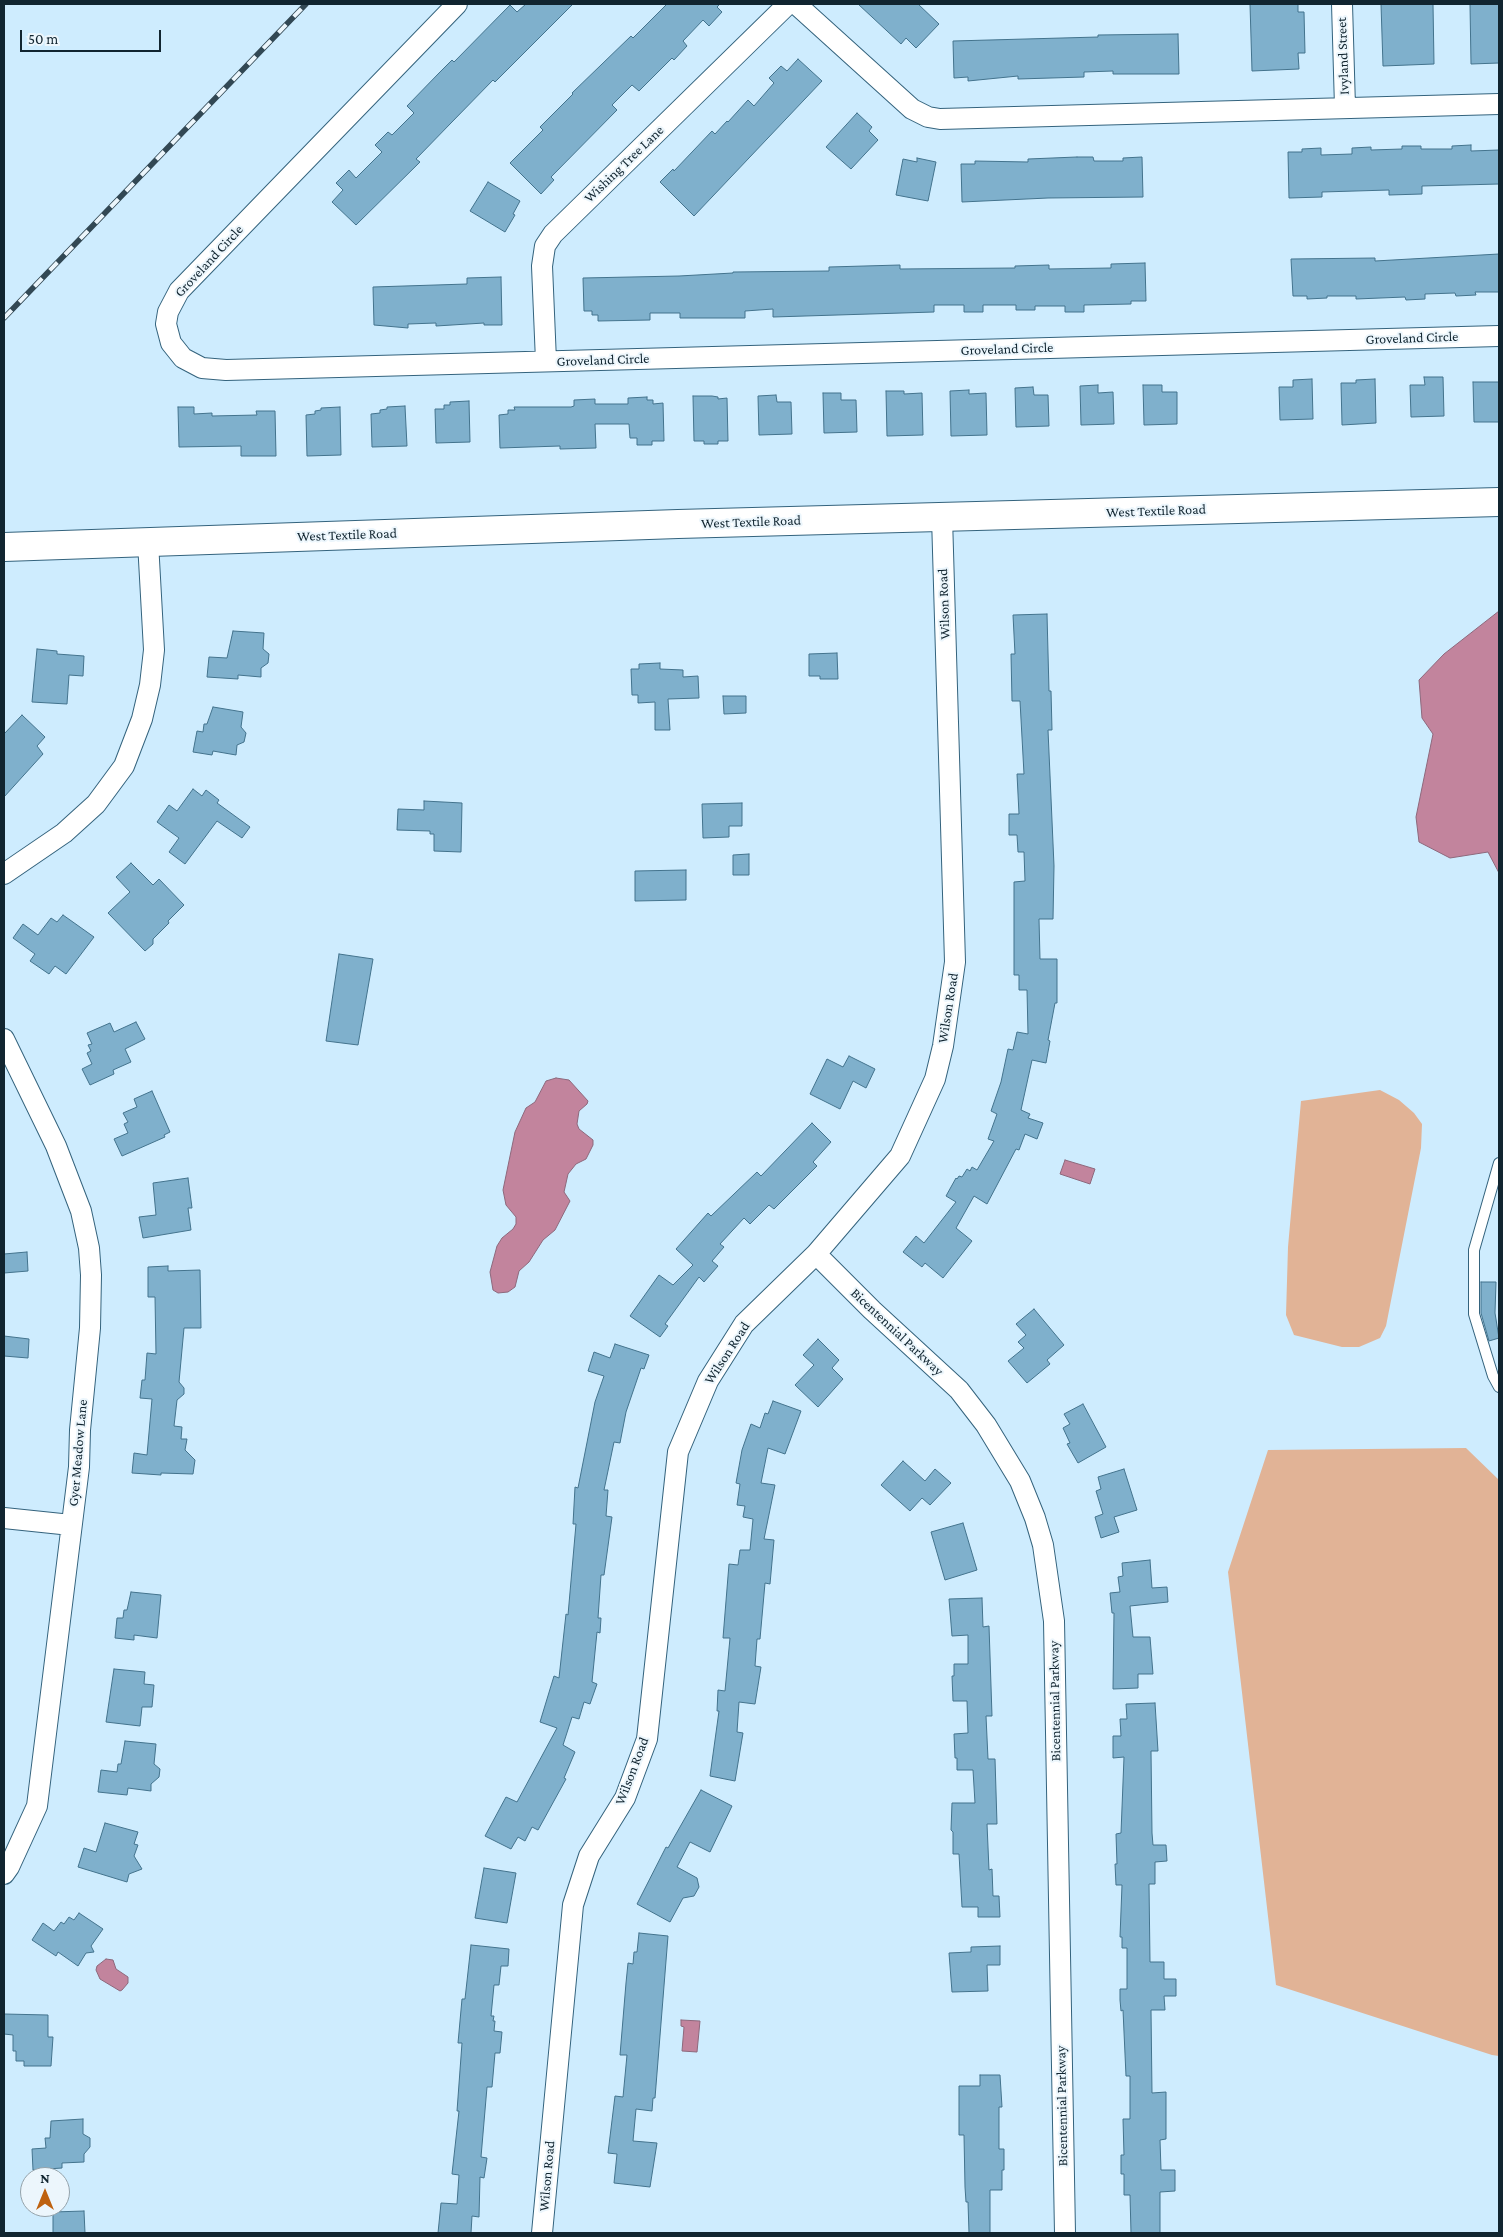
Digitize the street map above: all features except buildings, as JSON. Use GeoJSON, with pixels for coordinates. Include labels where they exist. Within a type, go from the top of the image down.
{"type":"FeatureCollection","features":[{"type":"Feature","properties":{"kind":"main road","name":"West Textile Road"},"geometry":{"type":"LineString","coordinates":[[4,547],[942,517],[1499,502]]}},
{"type":"Feature","properties":{"kind":"street","name":"Groveland Circle"},"geometry":{"type":"LineString","coordinates":[[456,4],[179,291],[168,312],[166,324],[170,343],[183,358],[192,364],[213,369],[1499,336]]}},
{"type":"Feature","properties":{"kind":"street","name":"Wishing Tree Lane"},"geometry":{"type":"LineString","coordinates":[[546,361],[542,255],[545,246],[553,234],[788,4]]}},
{"type":"Feature","properties":{"kind":"street"},"geometry":{"type":"LineString","coordinates":[[796,4],[912,109],[928,117],[940,119],[1499,104]]}},
{"type":"Feature","properties":{"kind":"street","name":"Ivyland Street"},"geometry":{"type":"LineString","coordinates":[[1342,4],[1345,108]]}},
{"type":"Feature","properties":{"kind":"street","name":"Wilson Road"},"geometry":{"type":"LineString","coordinates":[[542,2233],[573,1905],[589,1856],[625,1798],[646,1739],[678,1452],[708,1381],[744,1324],[816,1254],[900,1156],[932,1086],[943,1046],[955,962],[942,517]]}},
{"type":"Feature","properties":{"kind":"street"},"geometry":{"type":"LineString","coordinates":[[4,874],[64,833],[96,804],[124,766],[142,719],[154,650],[148,542]]}},
{"type":"Feature","properties":{"kind":"street","name":"Gyer Meadow Lane"},"geometry":{"type":"LineString","coordinates":[[4,1039],[56,1146],[81,1211],[89,1248],[90,1328],[80,1430],[79,1467],[37,1806],[4,1874]]}},
{"type":"Feature","properties":{"kind":"street","name":"Bicentennial Parkway"},"geometry":{"type":"LineString","coordinates":[[816,1254],[872,1310],[959,1390],[986,1425],[1020,1481],[1035,1518],[1043,1545],[1054,1607],[1065,2233]]}},
{"type":"Feature","properties":{"kind":"street"},"geometry":{"type":"LineString","coordinates":[[4,1518],[71,1525]]}},
{"type":"Feature","properties":{"kind":"lane"},"geometry":{"type":"LineString","coordinates":[[1499,1163],[1474,1250],[1474,1314],[1499,1387]]}},
{"type":"Feature","properties":{"kind":"shaded area"},"geometry":{"type":"Polygon","coordinates":[[[1499,611],[1499,873],[1488,852],[1450,858],[1419,842],[1416,817],[1433,734],[1422,718],[1419,680],[1444,654],[1499,611]]]}},
{"type":"Feature","properties":{"kind":"shaded area"},"geometry":{"type":"Polygon","coordinates":[[[556,1078],[569,1080],[588,1101],[579,1111],[577,1124],[579,1129],[593,1140],[593,1145],[586,1159],[576,1164],[568,1174],[564,1192],[570,1201],[555,1230],[543,1240],[529,1262],[519,1271],[515,1287],[508,1292],[498,1293],[493,1290],[490,1272],[497,1246],[516,1224],[516,1217],[506,1205],[503,1190],[515,1132],[526,1108],[535,1102],[546,1081],[556,1078]]]}},
{"type":"Feature","properties":{"kind":"shaded area"},"geometry":{"type":"Polygon","coordinates":[[[1380,1090],[1399,1100],[1414,1113],[1422,1124],[1421,1148],[1386,1326],[1380,1338],[1359,1347],[1342,1347],[1294,1335],[1286,1315],[1288,1247],[1301,1101],[1380,1090]]]}},
{"type":"Feature","properties":{"kind":"shaded area"},"geometry":{"type":"Polygon","coordinates":[[[1065,1160],[1095,1169],[1090,1184],[1060,1174],[1065,1160]]]}},
{"type":"Feature","properties":{"kind":"shaded area"},"geometry":{"type":"Polygon","coordinates":[[[1466,1448],[1499,1480],[1499,2056],[1276,1985],[1228,1572],[1268,1450],[1466,1448]]]}},
{"type":"Feature","properties":{"kind":"shaded area"},"geometry":{"type":"Polygon","coordinates":[[[106,1959],[113,1960],[116,1969],[128,1977],[128,1983],[120,1991],[100,1979],[96,1970],[97,1966],[106,1959]]]}},
{"type":"Feature","properties":{"kind":"shaded area"},"geometry":{"type":"Polygon","coordinates":[[[681,2020],[700,2021],[697,2052],[682,2051],[684,2027],[681,2026],[681,2020]]]}},
{"type":"Feature","properties":{"kind":"railway"},"geometry":{"type":"LineString","coordinates":[[4,318],[306,4]]}}]}
